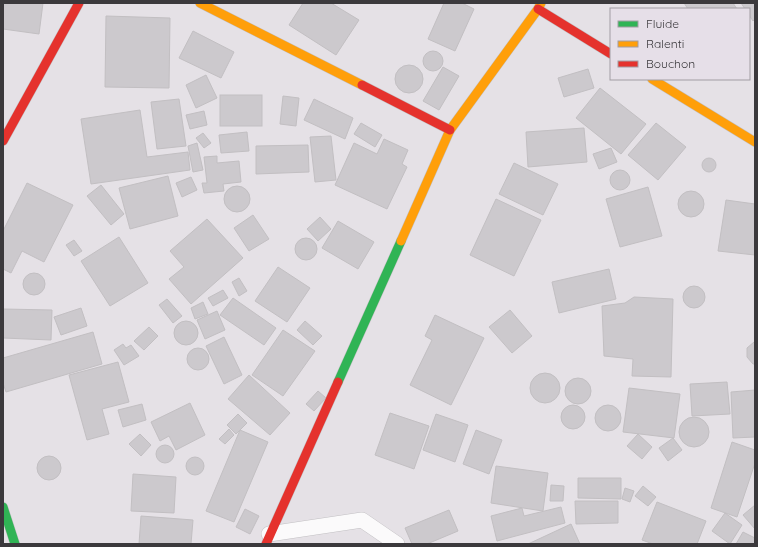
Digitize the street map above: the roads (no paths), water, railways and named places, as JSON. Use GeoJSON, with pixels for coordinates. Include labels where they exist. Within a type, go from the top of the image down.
{"type":"FeatureCollection","features":[{"type":"Feature","properties":{"kind":"street"},"geometry":{"type":"LineString","coordinates":[[3,141],[78,3]]}},
{"type":"Feature","properties":{"kind":"street"},"geometry":{"type":"LineString","coordinates":[[200,3],[450,130]]}},
{"type":"Feature","properties":{"kind":"street"},"geometry":{"type":"LineString","coordinates":[[267,539],[450,130],[539,6],[610,53]]}},
{"type":"Feature","properties":{"kind":"street"},"geometry":{"type":"LineString","coordinates":[[654,80],[755,142]]}},
{"type":"Feature","properties":{"kind":"street"},"geometry":{"type":"LineString","coordinates":[[3,507],[15,544]]}},
{"type":"Feature","properties":{"kind":"lane"},"geometry":{"type":"LineString","coordinates":[[267,539],[362,520],[397,544]]}}]}
